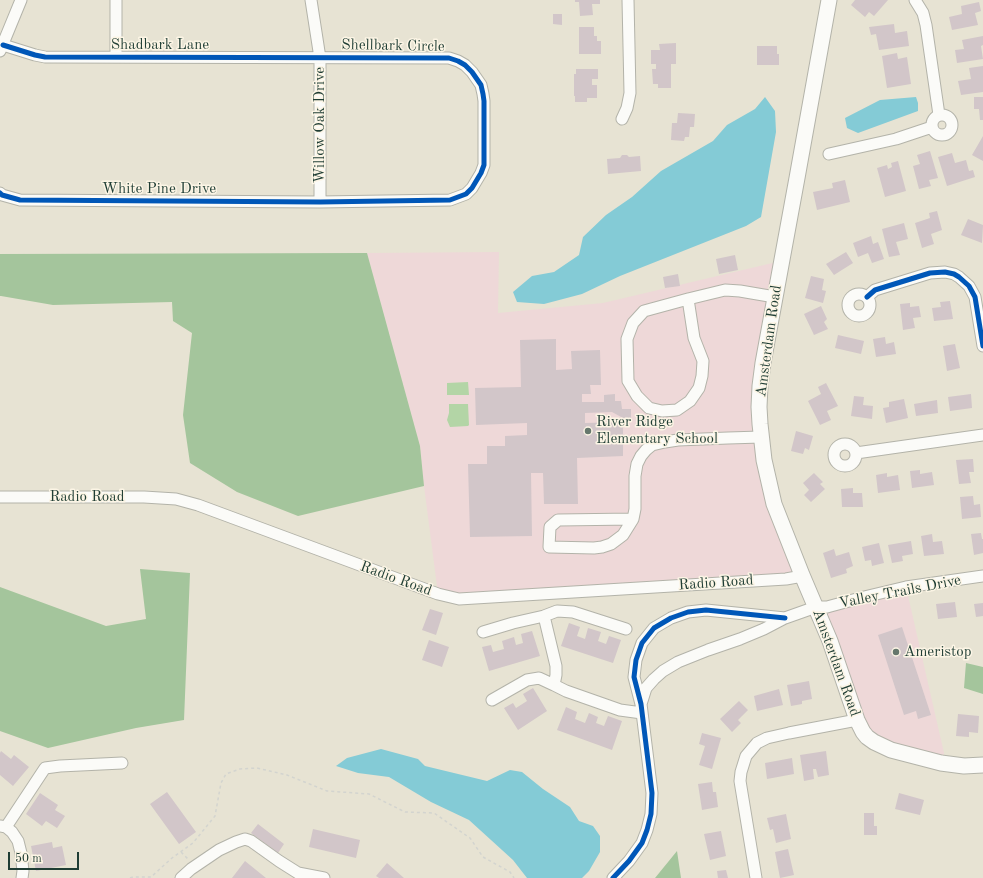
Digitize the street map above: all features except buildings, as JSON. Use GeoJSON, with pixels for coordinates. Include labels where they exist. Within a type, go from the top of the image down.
{"type":"FeatureCollection","features":[{"type":"Feature","properties":{"kind":"main road","name":"Amsterdam Road"},"geometry":{"type":"LineString","coordinates":[[829,0],[799,171],[762,363],[759,407],[764,460],[774,504],[830,641],[857,720],[863,732],[874,742],[891,750],[941,763],[964,766],[983,765]]}},
{"type":"Feature","properties":{"kind":"street"},"geometry":{"type":"LineString","coordinates":[[1,48],[21,0]]}},
{"type":"Feature","properties":{"kind":"street"},"geometry":{"type":"LineString","coordinates":[[116,0],[116,57]]}},
{"type":"Feature","properties":{"kind":"street","name":"Willow Oak Drive"},"geometry":{"type":"LineString","coordinates":[[311,0],[320,58],[320,202]]}},
{"type":"Feature","properties":{"kind":"street"},"geometry":{"type":"LineString","coordinates":[[622,119],[627,108],[630,93],[628,0]]}},
{"type":"Feature","properties":{"kind":"street"},"geometry":{"type":"LineString","coordinates":[[915,0],[923,13],[926,25],[939,115]]}},
{"type":"Feature","properties":{"kind":"street","name":"Shadbark Lane"},"geometry":{"type":"LineString","coordinates":[[1,48],[45,57],[320,58]]}},
{"type":"Feature","properties":{"kind":"street","name":"Shellbark Circle"},"geometry":{"type":"LineString","coordinates":[[320,58],[449,58],[465,65],[477,78],[481,85],[483,94],[484,165],[472,188],[466,194],[450,200],[320,202]]}},
{"type":"Feature","properties":{"kind":"street"},"geometry":{"type":"LineString","coordinates":[[943,114],[949,117],[952,124],[948,133],[942,135],[935,133],[931,124],[934,118],[939,115],[943,114]]}},
{"type":"Feature","properties":{"kind":"street"},"geometry":{"type":"LineString","coordinates":[[829,154],[896,139],[932,127]]}},
{"type":"Feature","properties":{"kind":"street","name":"White Pine Drive"},"geometry":{"type":"LineString","coordinates":[[0,193],[2,195],[20,200],[320,202]]}},
{"type":"Feature","properties":{"kind":"street"},"geometry":{"type":"LineString","coordinates":[[867,297],[875,290],[930,273],[945,272],[954,274],[968,286],[975,297],[983,346]]}},
{"type":"Feature","properties":{"kind":"street"},"geometry":{"type":"LineString","coordinates":[[688,299],[694,338],[703,361],[702,376],[699,388],[690,401],[677,410],[662,412],[649,408],[637,396],[628,381],[627,339],[633,323],[644,311],[688,299],[725,290],[775,297]]}},
{"type":"Feature","properties":{"kind":"street"},"geometry":{"type":"LineString","coordinates":[[856,453],[983,435]]}},
{"type":"Feature","properties":{"kind":"street"},"geometry":{"type":"LineString","coordinates":[[633,519],[558,520],[550,527],[549,547],[602,547],[611,544],[623,535],[633,519],[635,509],[635,476],[637,464],[644,453],[652,445],[678,440],[761,437]]}},
{"type":"Feature","properties":{"kind":"street","name":"Radio Road"},"geometry":{"type":"LineString","coordinates":[[0,497],[144,497],[176,499],[198,504],[438,594],[459,599],[786,579],[802,575]]}},
{"type":"Feature","properties":{"kind":"street","name":"Valley Trails Drive"},"geometry":{"type":"LineString","coordinates":[[641,709],[646,688],[663,671],[678,662],[740,639],[785,618],[816,607],[827,607],[864,596],[906,587],[983,576]]}},
{"type":"Feature","properties":{"kind":"street"},"geometry":{"type":"LineString","coordinates":[[613,878],[629,861],[642,843],[651,814],[652,793],[641,709],[634,677],[636,660],[642,643],[654,628],[671,618],[688,612],[706,610],[785,618]]}},
{"type":"Feature","properties":{"kind":"street"},"geometry":{"type":"LineString","coordinates":[[484,632],[513,623],[544,616],[557,611],[573,612],[626,629]]}},
{"type":"Feature","properties":{"kind":"street"},"geometry":{"type":"LineString","coordinates":[[544,616],[556,666],[554,684]]}},
{"type":"Feature","properties":{"kind":"street"},"geometry":{"type":"LineString","coordinates":[[492,700],[527,680],[539,678],[566,691],[620,710],[641,709]]}},
{"type":"Feature","properties":{"kind":"street"},"geometry":{"type":"LineString","coordinates":[[756,878],[740,781],[746,756],[757,743],[767,738],[857,720]]}},
{"type":"Feature","properties":{"kind":"street"},"geometry":{"type":"LineString","coordinates":[[22,878],[23,871],[18,841],[12,832],[3,826],[45,768],[122,763]]}},
{"type":"Feature","properties":{"kind":"street"},"geometry":{"type":"LineString","coordinates":[[181,878],[218,850],[245,839],[251,841],[298,873],[324,878]]}},
{"type":"Feature","properties":{"kind":"path"},"geometry":{"type":"LineString","coordinates":[[130,878],[151,877],[172,858],[193,843],[215,816],[221,783],[226,774],[240,769],[257,768],[287,775],[327,791],[369,794],[405,812],[434,813],[470,838],[482,857],[510,872],[514,878]]}},
{"type":"Feature","properties":{"kind":"shaded area","name":"River Ridge Elementary School"},"geometry":{"type":"Polygon","coordinates":[[[499,252],[498,313],[603,303],[781,261],[763,363],[764,460],[802,575],[459,599],[438,594],[420,446],[367,253],[499,252]]]}},
{"type":"Feature","properties":{"kind":"shaded area"},"geometry":{"type":"Polygon","coordinates":[[[906,587],[944,753],[941,763],[874,742],[816,607],[906,587]]]}},
{"type":"Feature","properties":{"kind":"green space"},"geometry":{"type":"Polygon","coordinates":[[[367,253],[420,446],[424,486],[298,516],[237,492],[190,463],[183,415],[192,333],[173,321],[172,302],[53,305],[0,296],[0,254],[367,253]]]}},
{"type":"Feature","properties":{"kind":"green space"},"geometry":{"type":"Polygon","coordinates":[[[468,382],[469,395],[447,395],[447,383],[468,382]]]}},
{"type":"Feature","properties":{"kind":"green space"},"geometry":{"type":"Polygon","coordinates":[[[449,404],[468,404],[468,426],[450,427],[447,420],[449,404]]]}},
{"type":"Feature","properties":{"kind":"green space"},"geometry":{"type":"Polygon","coordinates":[[[140,569],[190,573],[184,720],[136,728],[48,748],[0,731],[0,587],[106,626],[146,619],[140,569]]]}},
{"type":"Feature","properties":{"kind":"green space"},"geometry":{"type":"Polygon","coordinates":[[[966,663],[983,667],[983,694],[964,688],[966,663]]]}},
{"type":"Feature","properties":{"kind":"green space"},"geometry":{"type":"Polygon","coordinates":[[[677,851],[681,878],[655,878],[677,851]]]}},
{"type":"Feature","properties":{"kind":"water"},"geometry":{"type":"Polygon","coordinates":[[[765,97],[775,111],[776,132],[761,217],[746,226],[620,276],[582,294],[544,304],[517,302],[513,292],[532,276],[554,272],[579,255],[583,237],[606,215],[632,197],[661,171],[713,141],[727,125],[755,109],[765,97]]]}},
{"type":"Feature","properties":{"kind":"water"},"geometry":{"type":"Polygon","coordinates":[[[916,97],[918,111],[858,133],[847,128],[845,118],[880,100],[916,97]]]}},
{"type":"Feature","properties":{"kind":"water"},"geometry":{"type":"Polygon","coordinates":[[[381,749],[418,759],[425,766],[487,781],[510,770],[522,772],[543,789],[570,807],[579,821],[593,826],[600,836],[600,852],[589,871],[582,878],[527,878],[513,860],[469,820],[431,802],[389,777],[358,773],[336,766],[347,758],[381,749]]]}},
{"type":"Feature","properties":{"kind":"cycle path"},"geometry":{"type":"LineString","coordinates":[[0,193],[2,195],[20,200],[320,202],[450,200],[466,194],[472,188],[484,165],[484,101],[481,85],[465,65],[449,58],[45,57],[3,45]]}},
{"type":"Feature","properties":{"kind":"cycle path"},"geometry":{"type":"LineString","coordinates":[[867,297],[875,290],[930,273],[945,272],[954,274],[969,286],[975,297],[983,346]]}},
{"type":"Feature","properties":{"kind":"cycle path"},"geometry":{"type":"LineString","coordinates":[[613,878],[629,861],[642,843],[651,814],[652,793],[641,704],[634,677],[636,660],[642,643],[654,628],[671,618],[688,612],[706,610],[785,618]]}},
{"type":"Feature","properties":{"kind":"place","name":"River Ridge Elementary School"},"geometry":{"type":"Point","coordinates":[588,431]}},
{"type":"Feature","properties":{"kind":"place","name":"Ameristop"},"geometry":{"type":"Point","coordinates":[896,652]}}]}
